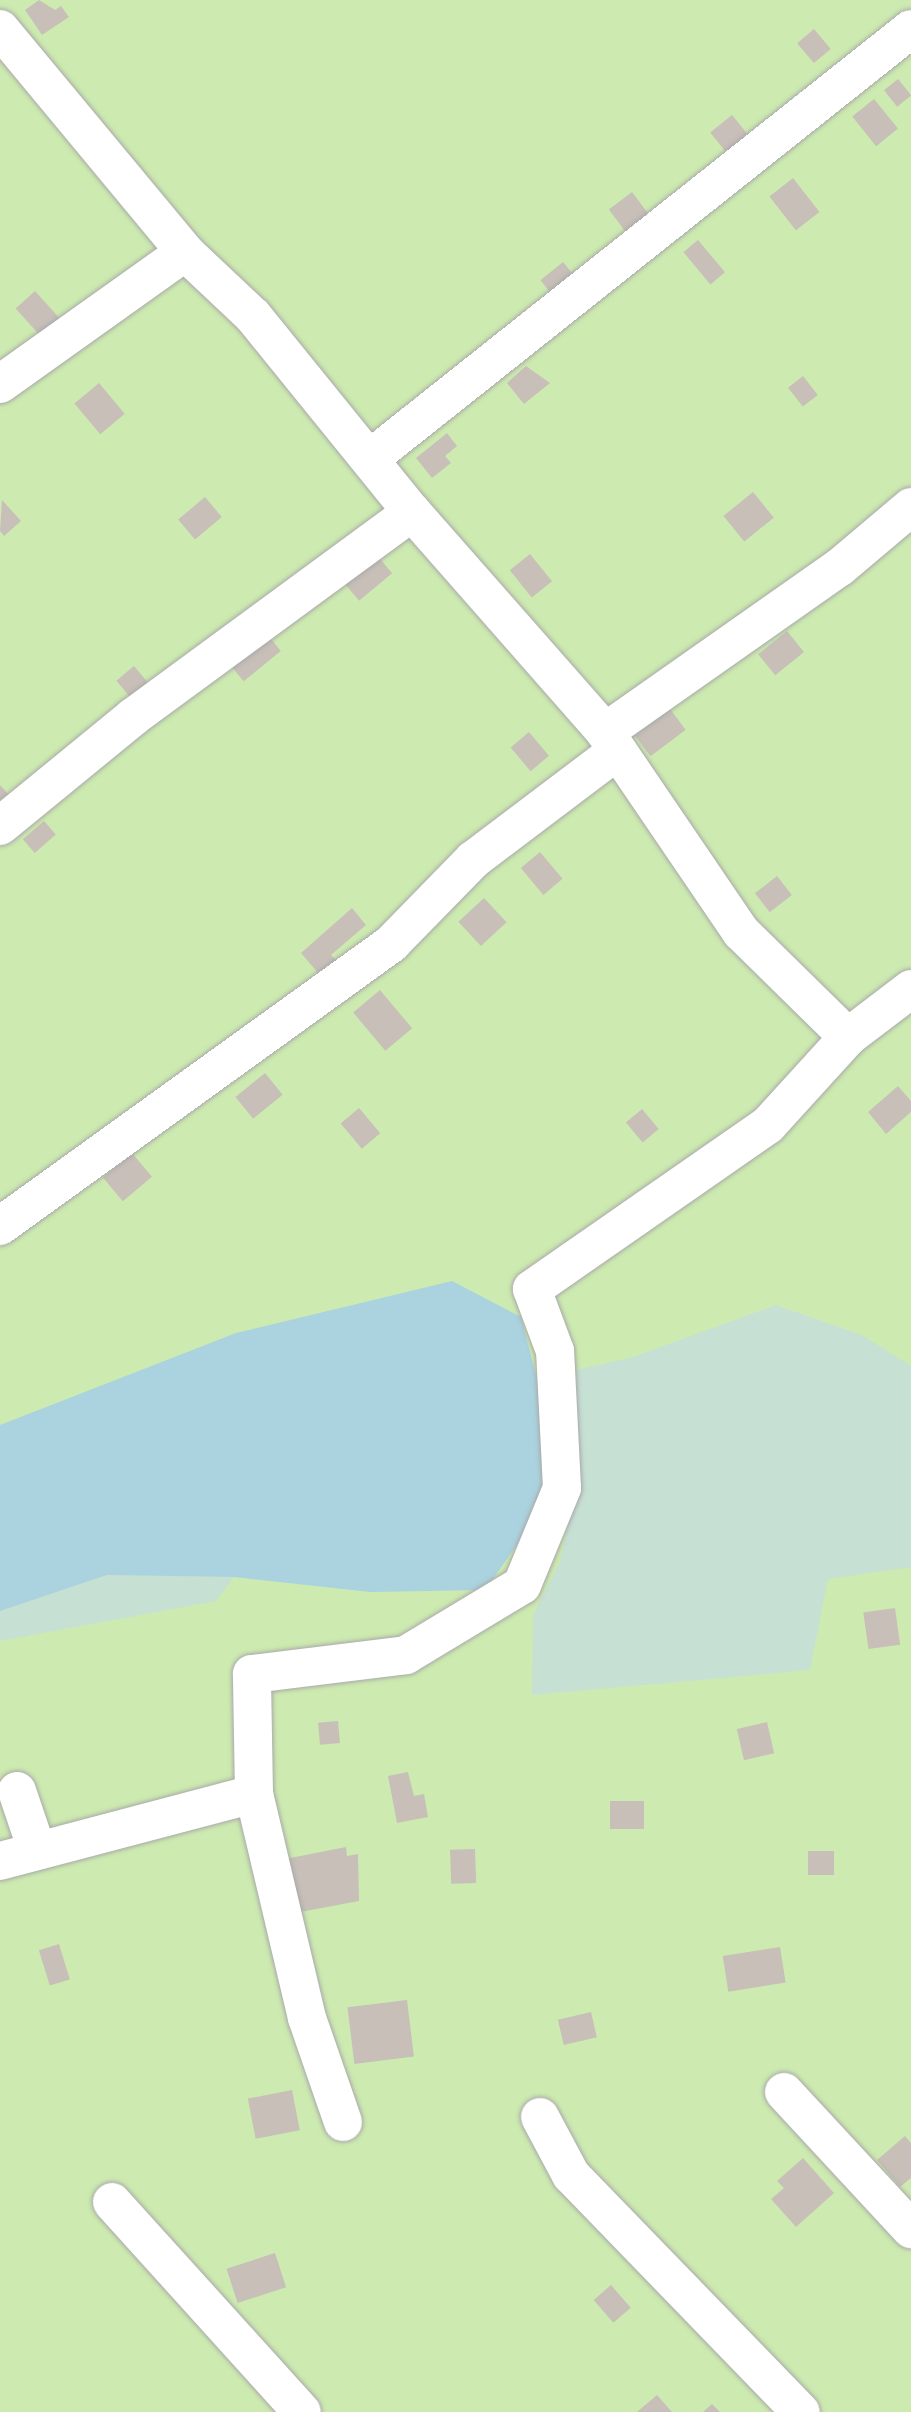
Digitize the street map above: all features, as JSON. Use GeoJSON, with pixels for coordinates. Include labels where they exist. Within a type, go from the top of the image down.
{"type":"FeatureCollection","features":[{"type":"Feature","properties":{"kind":"lane"},"geometry":{"type":"LineString","coordinates":[[0,29],[185,252],[253,316],[372,457],[412,512],[611,741],[741,932],[848,1037]]}},
{"type":"Feature","properties":{"kind":"lane"},"geometry":{"type":"LineString","coordinates":[[372,457],[911,29]]}},
{"type":"Feature","properties":{"kind":"lane"},"geometry":{"type":"LineString","coordinates":[[0,384],[185,252]]}},
{"type":"Feature","properties":{"kind":"lane"},"geometry":{"type":"LineString","coordinates":[[0,1226],[392,943],[472,860],[611,741],[840,566],[911,507]]}},
{"type":"Feature","properties":{"kind":"lane"},"geometry":{"type":"LineString","coordinates":[[0,826],[133,718],[412,512]]}},
{"type":"Feature","properties":{"kind":"lane"},"geometry":{"type":"LineString","coordinates":[[343,2122],[307,2018],[254,1794],[251,1674],[407,1655],[522,1585],[562,1488],[555,1351],[532,1289],[768,1125],[848,1037],[911,989]]}},
{"type":"Feature","properties":{"kind":"lane"},"geometry":{"type":"LineString","coordinates":[[17,1791],[36,1847]]}},
{"type":"Feature","properties":{"kind":"lane"},"geometry":{"type":"LineString","coordinates":[[0,1861],[36,1847],[254,1794]]}},
{"type":"Feature","properties":{"kind":"lane"},"geometry":{"type":"LineString","coordinates":[[784,2092],[911,2229]]}},
{"type":"Feature","properties":{"kind":"lane"},"geometry":{"type":"LineString","coordinates":[[540,2117],[571,2175],[801,2412]]}},
{"type":"Feature","properties":{"kind":"lane"},"geometry":{"type":"LineString","coordinates":[[111,2202],[302,2412]]}},
{"type":"Feature","properties":{"kind":"green space"},"geometry":{"type":"Polygon","coordinates":[[[0,0],[911,0],[911,2412],[0,2412],[0,0]]]}},
{"type":"Feature","properties":{"kind":"green space"},"geometry":{"type":"Polygon","coordinates":[[[776,1305],[862,1335],[911,1366],[911,1567],[828,1579],[810,1670],[532,1695],[533,1615],[560,1562],[576,1490],[576,1370],[633,1357],[776,1305]]]}},
{"type":"Feature","properties":{"kind":"green space"},"geometry":{"type":"Polygon","coordinates":[[[107,1575],[234,1577],[216,1601],[0,1641],[0,1611],[107,1575]]]}},
{"type":"Feature","properties":{"kind":"water"},"geometry":{"type":"Polygon","coordinates":[[[452,1281],[521,1317],[543,1402],[543,1508],[485,1590],[370,1592],[234,1577],[107,1575],[0,1611],[0,1425],[236,1333],[452,1281]]]}},
{"type":"Feature","properties":{"kind":"building"},"geometry":{"type":"Polygon","coordinates":[[[39,0],[55,10],[61,6],[69,17],[42,35],[25,10],[39,0]]]}},
{"type":"Feature","properties":{"kind":"building"},"geometry":{"type":"Polygon","coordinates":[[[814,29],[831,49],[814,63],[797,43],[814,29]]]}},
{"type":"Feature","properties":{"kind":"building"},"geometry":{"type":"Polygon","coordinates":[[[898,79],[911,95],[897,107],[884,90],[898,79]]]}},
{"type":"Feature","properties":{"kind":"building"},"geometry":{"type":"Polygon","coordinates":[[[874,99],[898,129],[876,146],[852,117],[874,99]]]}},
{"type":"Feature","properties":{"kind":"building"},"geometry":{"type":"Polygon","coordinates":[[[732,115],[749,136],[727,154],[710,133],[732,115]]]}},
{"type":"Feature","properties":{"kind":"building"},"geometry":{"type":"Polygon","coordinates":[[[793,178],[819,212],[796,230],[769,196],[793,178]]]}},
{"type":"Feature","properties":{"kind":"building"},"geometry":{"type":"Polygon","coordinates":[[[632,192],[650,216],[627,233],[609,209],[632,192]]]}},
{"type":"Feature","properties":{"kind":"building"},"geometry":{"type":"Polygon","coordinates":[[[698,240],[725,272],[710,284],[683,252],[698,240]]]}},
{"type":"Feature","properties":{"kind":"building"},"geometry":{"type":"Polygon","coordinates":[[[563,262],[576,278],[554,297],[540,280],[563,262]]]}},
{"type":"Feature","properties":{"kind":"building"},"geometry":{"type":"Polygon","coordinates":[[[35,291],[60,319],[41,337],[16,308],[35,291]]]}},
{"type":"Feature","properties":{"kind":"building"},"geometry":{"type":"Polygon","coordinates":[[[526,366],[550,383],[524,404],[507,383],[526,366]]]}},
{"type":"Feature","properties":{"kind":"building"},"geometry":{"type":"Polygon","coordinates":[[[803,376],[818,395],[803,407],[788,388],[803,376]]]}},
{"type":"Feature","properties":{"kind":"building"},"geometry":{"type":"Polygon","coordinates":[[[99,383],[125,414],[100,434],[74,404],[99,383]]]}},
{"type":"Feature","properties":{"kind":"building"},"geometry":{"type":"Polygon","coordinates":[[[447,433],[457,446],[445,456],[451,463],[432,478],[416,458],[447,433]]]}},
{"type":"Feature","properties":{"kind":"building"},"geometry":{"type":"Polygon","coordinates":[[[753,492],[774,518],[744,542],[723,516],[753,492]]]}},
{"type":"Feature","properties":{"kind":"building"},"geometry":{"type":"Polygon","coordinates":[[[205,497],[222,517],[195,539],[178,519],[205,497]]]}},
{"type":"Feature","properties":{"kind":"building"},"geometry":{"type":"Polygon","coordinates":[[[2,500],[21,521],[4,536],[0,531],[2,500]]]}},
{"type":"Feature","properties":{"kind":"building"},"geometry":{"type":"Polygon","coordinates":[[[376,554],[392,573],[359,601],[343,582],[376,554]]]}},
{"type":"Feature","properties":{"kind":"building"},"geometry":{"type":"Polygon","coordinates":[[[530,554],[552,581],[532,598],[510,570],[530,554]]]}},
{"type":"Feature","properties":{"kind":"building"},"geometry":{"type":"Polygon","coordinates":[[[787,631],[804,652],[775,675],[758,654],[787,631]]]}},
{"type":"Feature","properties":{"kind":"building"},"geometry":{"type":"Polygon","coordinates":[[[267,634],[281,651],[244,681],[230,664],[267,634]]]}},
{"type":"Feature","properties":{"kind":"building"},"geometry":{"type":"Polygon","coordinates":[[[134,666],[154,690],[136,705],[116,681],[134,666]]]}},
{"type":"Feature","properties":{"kind":"building"},"geometry":{"type":"Polygon","coordinates":[[[670,709],[686,730],[651,756],[635,735],[670,709]]]}},
{"type":"Feature","properties":{"kind":"building"},"geometry":{"type":"Polygon","coordinates":[[[529,732],[549,756],[531,771],[511,747],[529,732]]]}},
{"type":"Feature","properties":{"kind":"building"},"geometry":{"type":"Polygon","coordinates":[[[0,785],[8,794],[0,800],[0,785]]]}},
{"type":"Feature","properties":{"kind":"building"},"geometry":{"type":"Polygon","coordinates":[[[44,821],[56,835],[35,853],[23,839],[44,821]]]}},
{"type":"Feature","properties":{"kind":"building"},"geometry":{"type":"Polygon","coordinates":[[[540,852],[562,879],[543,895],[521,868],[540,852]]]}},
{"type":"Feature","properties":{"kind":"building"},"geometry":{"type":"Polygon","coordinates":[[[777,876],[792,895],[770,912],[755,893],[777,876]]]}},
{"type":"Feature","properties":{"kind":"building"},"geometry":{"type":"Polygon","coordinates":[[[484,898],[507,922],[481,946],[458,922],[484,898]]]}},
{"type":"Feature","properties":{"kind":"building"},"geometry":{"type":"Polygon","coordinates":[[[352,908],[366,925],[331,955],[342,966],[325,981],[301,953],[352,908]]]}},
{"type":"Feature","properties":{"kind":"building"},"geometry":{"type":"Polygon","coordinates":[[[380,990],[412,1028],[385,1051],[353,1012],[380,990]]]}},
{"type":"Feature","properties":{"kind":"building"},"geometry":{"type":"Polygon","coordinates":[[[265,1073],[283,1095],[253,1119],[235,1097],[265,1073]]]}},
{"type":"Feature","properties":{"kind":"building"},"geometry":{"type":"Polygon","coordinates":[[[898,1086],[911,1101],[911,1112],[886,1134],[868,1112],[898,1086]]]}},
{"type":"Feature","properties":{"kind":"building"},"geometry":{"type":"Polygon","coordinates":[[[359,1108],[380,1133],[362,1149],[341,1123],[359,1108]]]}},
{"type":"Feature","properties":{"kind":"building"},"geometry":{"type":"Polygon","coordinates":[[[642,1109],[659,1129],[643,1142],[626,1122],[642,1109]]]}},
{"type":"Feature","properties":{"kind":"building"},"geometry":{"type":"Polygon","coordinates":[[[132,1153],[152,1177],[123,1201],[103,1177],[132,1153]]]}},
{"type":"Feature","properties":{"kind":"building"},"geometry":{"type":"Polygon","coordinates":[[[895,1608],[900,1645],[868,1649],[863,1612],[895,1608]]]}},
{"type":"Feature","properties":{"kind":"building"},"geometry":{"type":"Polygon","coordinates":[[[338,1721],[340,1743],[320,1745],[318,1723],[338,1721]]]}},
{"type":"Feature","properties":{"kind":"building"},"geometry":{"type":"Polygon","coordinates":[[[767,1722],[774,1753],[744,1760],[737,1729],[767,1722]]]}},
{"type":"Feature","properties":{"kind":"building"},"geometry":{"type":"Polygon","coordinates":[[[408,1772],[414,1796],[424,1794],[428,1817],[397,1823],[388,1776],[408,1772]]]}},
{"type":"Feature","properties":{"kind":"building"},"geometry":{"type":"Polygon","coordinates":[[[610,1801],[644,1801],[644,1829],[610,1829],[610,1801]]]}},
{"type":"Feature","properties":{"kind":"building"},"geometry":{"type":"Polygon","coordinates":[[[346,1847],[347,1856],[358,1854],[359,1901],[295,1913],[285,1859],[346,1847]]]}},
{"type":"Feature","properties":{"kind":"building"},"geometry":{"type":"Polygon","coordinates":[[[475,1849],[476,1883],[451,1884],[450,1850],[475,1849]]]}},
{"type":"Feature","properties":{"kind":"building"},"geometry":{"type":"Polygon","coordinates":[[[808,1851],[834,1851],[834,1875],[808,1875],[808,1851]]]}},
{"type":"Feature","properties":{"kind":"building"},"geometry":{"type":"Polygon","coordinates":[[[59,1944],[70,1979],[50,1986],[39,1950],[59,1944]]]}},
{"type":"Feature","properties":{"kind":"building"},"geometry":{"type":"Polygon","coordinates":[[[780,1947],[786,1983],[728,1992],[723,1956],[780,1947]]]}},
{"type":"Feature","properties":{"kind":"building"},"geometry":{"type":"Polygon","coordinates":[[[407,2000],[414,2057],[354,2064],[347,2007],[407,2000]]]}},
{"type":"Feature","properties":{"kind":"building"},"geometry":{"type":"Polygon","coordinates":[[[591,2012],[597,2037],[564,2045],[558,2020],[591,2012]]]}},
{"type":"Feature","properties":{"kind":"building"},"geometry":{"type":"Polygon","coordinates":[[[292,2090],[300,2130],[256,2139],[248,2099],[292,2090]]]}},
{"type":"Feature","properties":{"kind":"building"},"geometry":{"type":"Polygon","coordinates":[[[905,2136],[911,2143],[911,2178],[900,2187],[877,2160],[905,2136]]]}},
{"type":"Feature","properties":{"kind":"building"},"geometry":{"type":"Polygon","coordinates":[[[803,2158],[834,2193],[796,2227],[771,2199],[784,2188],[777,2181],[803,2158]]]}},
{"type":"Feature","properties":{"kind":"building"},"geometry":{"type":"Polygon","coordinates":[[[275,2253],[286,2287],[238,2303],[226,2269],[275,2253]]]}},
{"type":"Feature","properties":{"kind":"building"},"geometry":{"type":"Polygon","coordinates":[[[611,2285],[631,2308],[613,2323],[594,2300],[611,2285]]]}},
{"type":"Feature","properties":{"kind":"building"},"geometry":{"type":"Polygon","coordinates":[[[657,2395],[672,2412],[637,2412],[657,2395]]]}},
{"type":"Feature","properties":{"kind":"building"},"geometry":{"type":"Polygon","coordinates":[[[712,2404],[720,2412],[703,2412],[712,2404]]]}}]}
